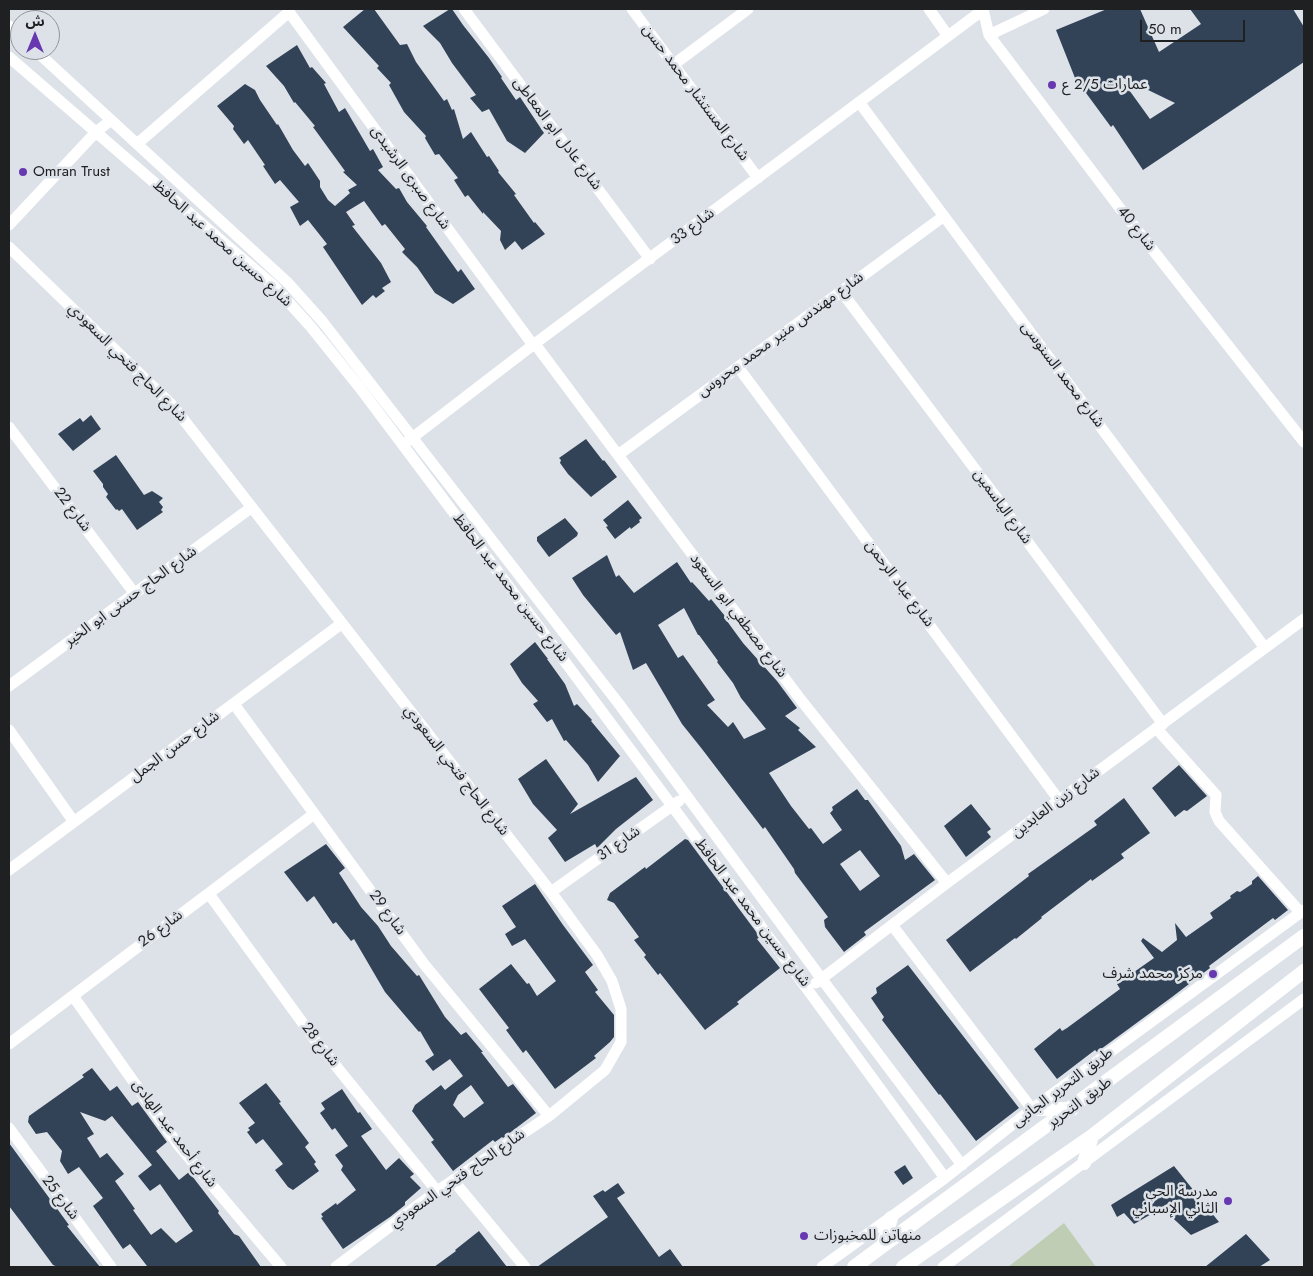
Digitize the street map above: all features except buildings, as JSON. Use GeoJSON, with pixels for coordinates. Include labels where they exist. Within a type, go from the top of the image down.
{"type":"FeatureCollection","features":[{"type":"Feature","properties":{"kind":"street","name":"شارع عادل ابو المعاطى"},"geometry":{"type":"LineString","coordinates":[[464,9],[650,259]]}},
{"type":"Feature","properties":{"kind":"street","name":"شارع المستشار محمد حسن"},"geometry":{"type":"LineString","coordinates":[[632,9],[758,178]]}},
{"type":"Feature","properties":{"kind":"street"},"geometry":{"type":"LineString","coordinates":[[673,65],[748,9]]}},
{"type":"Feature","properties":{"kind":"street"},"geometry":{"type":"LineString","coordinates":[[929,9],[948,36]]}},
{"type":"Feature","properties":{"kind":"street","name":"شارع 33"},"geometry":{"type":"LineString","coordinates":[[403,446],[534,345],[983,9]]}},
{"type":"Feature","properties":{"kind":"street","name":"شارع 40"},"geometry":{"type":"LineString","coordinates":[[983,9],[989,35],[1119,207],[1304,442]]}},
{"type":"Feature","properties":{"kind":"street"},"geometry":{"type":"LineString","coordinates":[[989,35],[1044,9]]}},
{"type":"Feature","properties":{"kind":"street"},"geometry":{"type":"LineString","coordinates":[[137,144],[289,10]]}},
{"type":"Feature","properties":{"kind":"street","name":"شارع صبرى الرشيدى"},"geometry":{"type":"LineString","coordinates":[[289,10],[534,345]]}},
{"type":"Feature","properties":{"kind":"street","name":"شارع حسين محمد عبد الحافظ"},"geometry":{"type":"LineString","coordinates":[[9,57],[274,286],[311,327],[403,446],[673,806],[946,1178]]}},
{"type":"Feature","properties":{"kind":"street","name":"شارع حسين محمد عبد الحافظ"},"geometry":{"type":"LineString","coordinates":[[46,60],[287,282],[309,305],[619,704],[962,1165]]}},
{"type":"Feature","properties":{"kind":"street","name":"شارع محمد السنوسى"},"geometry":{"type":"LineString","coordinates":[[859,102],[1265,648]]}},
{"type":"Feature","properties":{"kind":"street"},"geometry":{"type":"LineString","coordinates":[[9,225],[96,132],[110,121]]}},
{"type":"Feature","properties":{"kind":"street","name":"شارع مهندس منير محمد محروس"},"geometry":{"type":"LineString","coordinates":[[618,455],[944,216]]}},
{"type":"Feature","properties":{"kind":"street","name":"شارع الحاج فتحي السعودي"},"geometry":{"type":"LineString","coordinates":[[9,248],[174,406],[341,624],[551,892],[597,955],[612,981],[621,1010],[621,1042],[605,1070],[550,1116],[437,1191],[336,1267]]}},
{"type":"Feature","properties":{"kind":"street","name":"شارع الياسمين"},"geometry":{"type":"LineString","coordinates":[[841,291],[1002,505],[1159,726],[1216,795],[1215,812],[1218,821],[1302,911]]}},
{"type":"Feature","properties":{"kind":"street","name":"شارع مصطفي ابو السعود"},"geometry":{"type":"LineString","coordinates":[[534,345],[801,700],[947,883]]}},
{"type":"Feature","properties":{"kind":"street","name":"شارع عباد الرحمن"},"geometry":{"type":"LineString","coordinates":[[738,367],[1059,800]]}},
{"type":"Feature","properties":{"kind":"street","name":"شارع 22"},"geometry":{"type":"LineString","coordinates":[[9,428],[135,594]]}},
{"type":"Feature","properties":{"kind":"street","name":"شارع الحاج حسنى ابو الخير"},"geometry":{"type":"LineString","coordinates":[[9,686],[252,506]]}},
{"type":"Feature","properties":{"kind":"street","name":"شارع زين العابدين"},"geometry":{"type":"LineString","coordinates":[[808,988],[1304,619]]}},
{"type":"Feature","properties":{"kind":"street","name":"شارع حسن الجمل"},"geometry":{"type":"LineString","coordinates":[[9,870],[341,624]]}},
{"type":"Feature","properties":{"kind":"street","name":"شارع 29"},"geometry":{"type":"LineString","coordinates":[[234,704],[424,964],[550,1116]]}},
{"type":"Feature","properties":{"kind":"street"},"geometry":{"type":"LineString","coordinates":[[9,730],[74,822]]}},
{"type":"Feature","properties":{"kind":"street","name":"شارع 31"},"geometry":{"type":"LineString","coordinates":[[551,892],[686,795]]}},
{"type":"Feature","properties":{"kind":"street","name":"شارع 26"},"geometry":{"type":"LineString","coordinates":[[9,1044],[314,814]]}},
{"type":"Feature","properties":{"kind":"street","name":"شارع 28"},"geometry":{"type":"LineString","coordinates":[[209,894],[315,1040],[437,1191]]}},
{"type":"Feature","properties":{"kind":"street","name":"طريق التحرير الجانبى"},"geometry":{"type":"LineString","coordinates":[[822,1267],[946,1178],[1032,1109],[1302,911]]}},
{"type":"Feature","properties":{"kind":"street"},"geometry":{"type":"LineString","coordinates":[[892,925],[1032,1109],[1072,1109]]}},
{"type":"Feature","properties":{"kind":"street","name":"طريق التحرير"},"geometry":{"type":"LineString","coordinates":[[854,1267],[1072,1109],[1304,936]]}},
{"type":"Feature","properties":{"kind":"street"},"geometry":{"type":"LineString","coordinates":[[903,1267],[1092,1136],[1304,971]]}},
{"type":"Feature","properties":{"kind":"street","name":"شارع أحمد عبد الهادى"},"geometry":{"type":"LineString","coordinates":[[72,996],[179,1146],[281,1267]]}},
{"type":"Feature","properties":{"kind":"street"},"geometry":{"type":"LineString","coordinates":[[943,1267],[1304,999]]}},
{"type":"Feature","properties":{"kind":"street","name":"شارع 25"},"geometry":{"type":"LineString","coordinates":[[9,1128],[111,1267]]}},
{"type":"Feature","properties":{"kind":"street"},"geometry":{"type":"LineString","coordinates":[[1084,1163],[1092,1136]]}},
{"type":"Feature","properties":{"kind":"street"},"geometry":{"type":"LineString","coordinates":[[453,1180],[525,1267]]}},
{"type":"Feature","properties":{"kind":"street"},"geometry":{"type":"LineString","coordinates":[[883,1246],[891,1218]]}},
{"type":"Feature","properties":{"kind":"green space"},"geometry":{"type":"Polygon","coordinates":[[[1064,1223],[1096,1267],[1008,1267],[1064,1223]]]}},
{"type":"Feature","properties":{"kind":"place","name":"عمارات 2/5 ع"},"geometry":{"type":"Point","coordinates":[1052,85]}},
{"type":"Feature","properties":{"kind":"place","name":"Omran Trust"},"geometry":{"type":"Point","coordinates":[23,172]}},
{"type":"Feature","properties":{"kind":"place","name":"مركز محمد شرف"},"geometry":{"type":"Point","coordinates":[1213,974]}},
{"type":"Feature","properties":{"kind":"place","name":"مدرسة الحي الثاني الإسباني"},"geometry":{"type":"Point","coordinates":[1228,1201]}},
{"type":"Feature","properties":{"kind":"place","name":"منهاتن للمخبوزات"},"geometry":{"type":"Point","coordinates":[804,1236]}}]}
